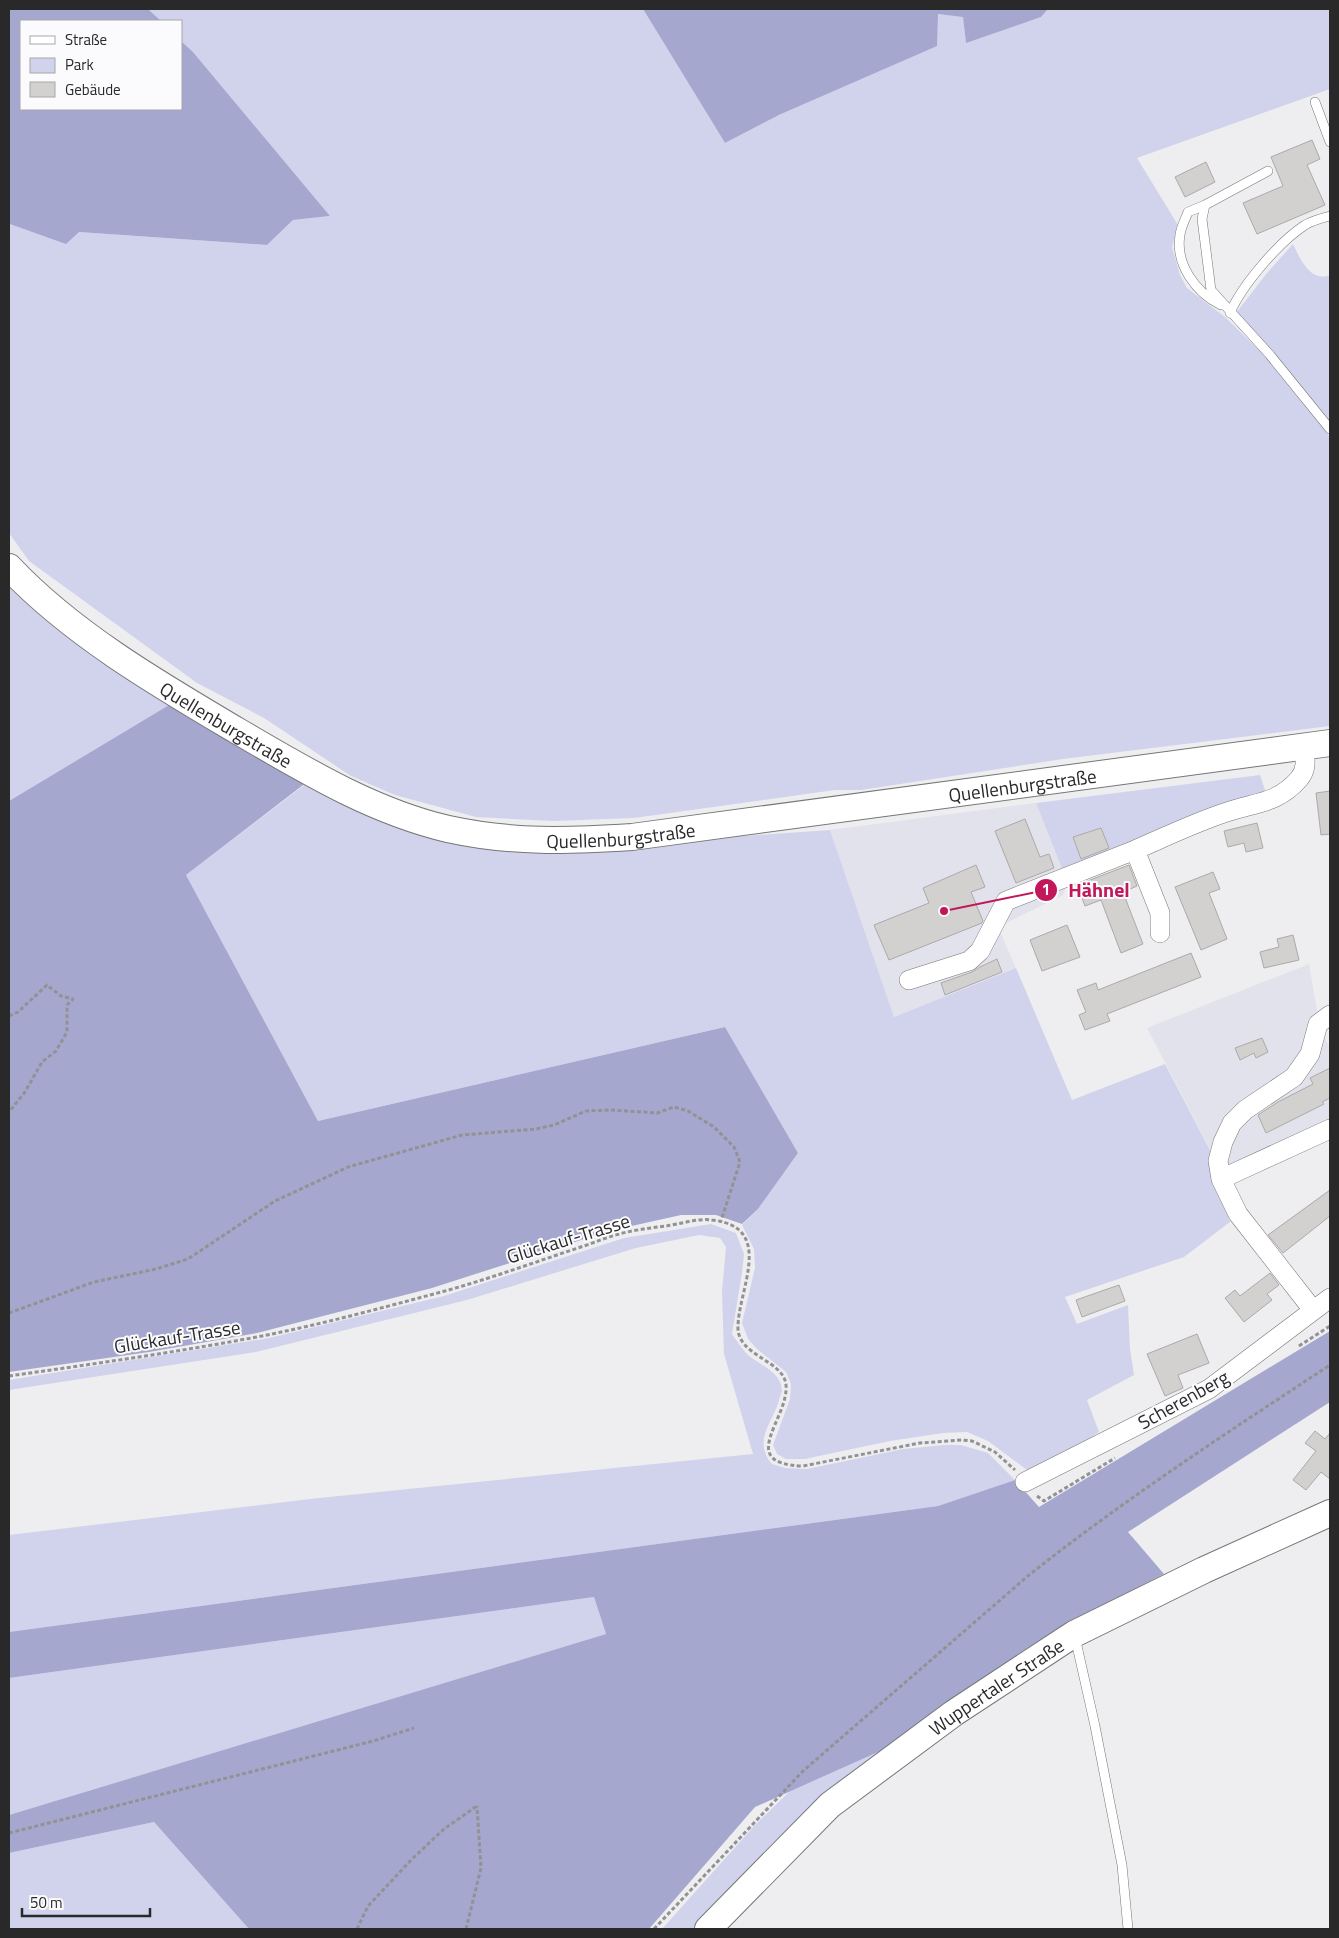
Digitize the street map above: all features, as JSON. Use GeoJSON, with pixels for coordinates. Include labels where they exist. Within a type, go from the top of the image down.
{"type":"FeatureCollection","features":[{"type":"Feature","properties":{"kind":"street","name":"Quellenburgstraße"},"geometry":{"type":"LineString","coordinates":[[9,567],[49,606],[92,638],[195,706],[309,773],[410,819],[490,837],[539,841],[632,837],[1330,743]]}},
{"type":"Feature","properties":{"kind":"street"},"geometry":{"type":"LineString","coordinates":[[909,980],[969,961],[980,951],[1006,901],[1227,812],[1269,801],[1300,778],[1306,767],[1303,746]]}},
{"type":"Feature","properties":{"kind":"street"},"geometry":{"type":"LineString","coordinates":[[1134,850],[1160,914],[1160,933]]}},
{"type":"Feature","properties":{"kind":"street"},"geometry":{"type":"LineString","coordinates":[[1313,1310],[1238,1214],[1221,1180],[1218,1161],[1222,1142],[1232,1122],[1245,1110],[1294,1078],[1310,1054],[1318,1024],[1330,1015]]}},
{"type":"Feature","properties":{"kind":"street"},"geometry":{"type":"LineString","coordinates":[[1221,1180],[1330,1129]]}},
{"type":"Feature","properties":{"kind":"street","name":"Scherenberg"},"geometry":{"type":"LineString","coordinates":[[1020,1477],[1209,1389],[1330,1298]]}},
{"type":"Feature","properties":{"kind":"street","name":"Wuppertaler Straße"},"geometry":{"type":"LineString","coordinates":[[708,1929],[830,1805],[954,1713],[1074,1634],[1204,1570],[1330,1513]]}},
{"type":"Feature","properties":{"kind":"lane"},"geometry":{"type":"LineString","coordinates":[[1315,102],[1330,142]]}},
{"type":"Feature","properties":{"kind":"lane"},"geometry":{"type":"LineString","coordinates":[[1227,309],[1210,300],[1192,283],[1182,259],[1180,236],[1188,212],[1268,172]]}},
{"type":"Feature","properties":{"kind":"lane"},"geometry":{"type":"LineString","coordinates":[[1205,205],[1202,219],[1211,290],[1270,355],[1330,429]]}},
{"type":"Feature","properties":{"kind":"lane"},"geometry":{"type":"LineString","coordinates":[[1227,309],[1277,248],[1306,224],[1330,216]]}},
{"type":"Feature","properties":{"kind":"lane"},"geometry":{"type":"LineString","coordinates":[[1074,1634],[1095,1726],[1122,1864],[1128,1929]]}},
{"type":"Feature","properties":{"kind":"path"},"geometry":{"type":"LineString","coordinates":[[9,1016],[18,1012],[47,985],[60,996],[73,999],[67,1005],[67,1032],[56,1051],[42,1062],[25,1092],[9,1112]]}},
{"type":"Feature","properties":{"kind":"path"},"geometry":{"type":"LineString","coordinates":[[9,1313],[94,1282],[156,1269],[188,1259],[275,1202],[348,1167],[462,1135],[536,1129],[554,1125],[586,1111],[611,1110],[657,1113],[674,1107],[688,1111],[714,1126],[734,1147],[740,1162],[721,1221],[739,1229],[748,1243],[750,1259],[737,1330],[742,1341],[751,1351],[781,1372],[786,1382],[786,1394],[768,1443],[769,1453],[776,1461],[786,1465],[803,1466],[920,1443],[962,1440],[972,1442],[995,1452],[1020,1477]]}},
{"type":"Feature","properties":{"kind":"path","name":"Glückauf-Trasse"},"geometry":{"type":"LineString","coordinates":[[9,1376],[278,1333],[448,1290],[620,1233],[709,1219],[721,1221]]}},
{"type":"Feature","properties":{"kind":"path"},"geometry":{"type":"LineString","coordinates":[[654,1929],[803,1771],[1029,1575],[1181,1463],[1330,1365]]}},
{"type":"Feature","properties":{"kind":"path"},"geometry":{"type":"LineString","coordinates":[[9,1833],[373,1741],[414,1728]]}},
{"type":"Feature","properties":{"kind":"path"},"geometry":{"type":"LineString","coordinates":[[357,1929],[368,1906],[412,1859],[444,1829],[477,1806],[481,1868],[466,1929]]}},
{"type":"Feature","properties":{"kind":"shaded area"},"geometry":{"type":"Polygon","coordinates":[[[9,9],[148,9],[160,20],[20,20],[20,110],[182,110],[182,42],[193,52],[330,216],[293,220],[267,245],[79,232],[66,244],[9,223],[9,9]]]}},
{"type":"Feature","properties":{"kind":"shaded area"},"geometry":{"type":"Polygon","coordinates":[[[643,9],[1048,9],[1041,17],[966,43],[963,17],[938,14],[937,46],[781,114],[725,143],[643,9]]]}},
{"type":"Feature","properties":{"kind":"shaded area"},"geometry":{"type":"Polygon","coordinates":[[[174,702],[307,782],[186,875],[318,1121],[725,1027],[798,1153],[758,1209],[742,1224],[716,1215],[681,1215],[609,1231],[432,1288],[257,1333],[149,1352],[9,1372],[9,801],[174,702]]]}},
{"type":"Feature","properties":{"kind":"shaded area"},"geometry":{"type":"Polygon","coordinates":[[[1036,803],[1067,881],[1063,895],[998,927],[1016,968],[894,1017],[830,830],[1036,803]]]}},
{"type":"Feature","properties":{"kind":"shaded area"},"geometry":{"type":"Polygon","coordinates":[[[1309,964],[1320,1028],[1330,1048],[1330,1125],[1223,1174],[1147,1028],[1309,964]]]}},
{"type":"Feature","properties":{"kind":"shaded area"},"geometry":{"type":"Polygon","coordinates":[[[1330,1331],[1330,1402],[1128,1532],[1164,1574],[1074,1620],[885,1749],[755,1807],[649,1929],[249,1929],[154,1822],[9,1853],[9,1815],[606,1634],[594,1597],[9,1678],[9,1632],[938,1506],[1015,1480],[1039,1507],[1330,1331]]]}},
{"type":"Feature","properties":{"kind":"green space"},"geometry":{"type":"Polygon","coordinates":[[[148,9],[643,9],[725,143],[781,114],[937,14],[963,16],[966,42],[1041,17],[1048,9],[1330,9],[1330,89],[1137,158],[1178,225],[1172,247],[1180,275],[1187,288],[1225,317],[1266,357],[1330,437],[1330,726],[1063,759],[861,790],[835,790],[634,818],[553,821],[476,817],[395,795],[351,776],[264,718],[197,683],[29,561],[9,533],[9,223],[79,232],[267,245],[293,220],[330,216],[193,52],[182,42],[182,20],[160,20],[148,9]]]}},
{"type":"Feature","properties":{"kind":"green space"},"geometry":{"type":"Polygon","coordinates":[[[1293,244],[1303,263],[1312,273],[1323,277],[1330,275],[1330,423],[1273,351],[1236,313],[1267,273],[1293,244]]]}},
{"type":"Feature","properties":{"kind":"green space"},"geometry":{"type":"Polygon","coordinates":[[[9,579],[174,702],[9,801],[9,579]]]}},
{"type":"Feature","properties":{"kind":"green space"},"geometry":{"type":"Polygon","coordinates":[[[1260,775],[1267,796],[1063,871],[1036,803],[1260,775]]]}},
{"type":"Feature","properties":{"kind":"green space"},"geometry":{"type":"Polygon","coordinates":[[[307,783],[400,826],[673,841],[830,830],[894,1017],[1016,968],[1072,1100],[1165,1064],[1212,1154],[1214,1178],[1230,1222],[1184,1257],[1065,1297],[1077,1324],[1128,1305],[1130,1349],[1134,1375],[1087,1400],[1099,1432],[1047,1466],[1031,1473],[988,1441],[967,1432],[943,1433],[890,1441],[805,1459],[786,1459],[777,1454],[773,1445],[790,1399],[791,1384],[786,1372],[757,1349],[748,1339],[742,1323],[755,1268],[754,1249],[742,1225],[758,1209],[798,1153],[725,1027],[318,1121],[186,875],[307,783]]]}},
{"type":"Feature","properties":{"kind":"green space"},"geometry":{"type":"Polygon","coordinates":[[[711,1224],[736,1233],[744,1254],[732,1334],[748,1355],[774,1374],[781,1384],[782,1390],[779,1401],[768,1425],[764,1440],[764,1448],[772,1464],[785,1468],[807,1469],[903,1449],[961,1445],[988,1453],[1015,1480],[938,1506],[9,1632],[9,1535],[319,1498],[753,1454],[724,1354],[722,1291],[726,1247],[720,1238],[699,1235],[636,1248],[467,1300],[256,1352],[9,1390],[9,1380],[269,1338],[444,1296],[624,1238],[711,1224]]]}},
{"type":"Feature","properties":{"kind":"green space"},"geometry":{"type":"Polygon","coordinates":[[[594,1597],[606,1634],[9,1815],[9,1678],[594,1597]]]}},
{"type":"Feature","properties":{"kind":"green space"},"geometry":{"type":"Polygon","coordinates":[[[885,1749],[715,1907],[695,1929],[662,1929],[755,1825],[789,1792],[885,1749]]]}},
{"type":"Feature","properties":{"kind":"green space"},"geometry":{"type":"Polygon","coordinates":[[[154,1822],[249,1929],[9,1929],[9,1853],[154,1822]]]}},
{"type":"Feature","properties":{"kind":"building"},"geometry":{"type":"Polygon","coordinates":[[[1312,140],[1320,159],[1307,165],[1325,205],[1257,234],[1243,203],[1283,186],[1271,157],[1312,140]]]}},
{"type":"Feature","properties":{"kind":"building"},"geometry":{"type":"Polygon","coordinates":[[[1206,162],[1215,182],[1185,197],[1175,177],[1206,162]]]}},
{"type":"Feature","properties":{"kind":"building"},"geometry":{"type":"Polygon","coordinates":[[[1330,791],[1330,834],[1321,835],[1316,793],[1330,791]]]}},
{"type":"Feature","properties":{"kind":"building"},"geometry":{"type":"Polygon","coordinates":[[[1025,819],[1040,857],[1049,854],[1054,868],[1016,883],[995,831],[1025,819]]]}},
{"type":"Feature","properties":{"kind":"building"},"geometry":{"type":"Polygon","coordinates":[[[1257,823],[1263,848],[1246,852],[1244,843],[1228,847],[1224,831],[1257,823]]]}},
{"type":"Feature","properties":{"kind":"building"},"geometry":{"type":"Polygon","coordinates":[[[1101,828],[1109,848],[1081,859],[1073,837],[1101,828]]]}},
{"type":"Feature","properties":{"kind":"building"},"geometry":{"type":"Polygon","coordinates":[[[976,865],[985,887],[971,892],[983,921],[982,923],[889,960],[874,925],[929,903],[923,888],[976,865]]]}},
{"type":"Feature","properties":{"kind":"building"},"geometry":{"type":"Polygon","coordinates":[[[1129,865],[1137,886],[1128,890],[1126,900],[1143,944],[1121,953],[1101,900],[1085,906],[1077,885],[1129,865]]]}},
{"type":"Feature","properties":{"kind":"building"},"geometry":{"type":"Polygon","coordinates":[[[1213,872],[1220,889],[1209,893],[1227,939],[1201,950],[1175,887],[1213,872]]]}},
{"type":"Feature","properties":{"kind":"building"},"geometry":{"type":"Polygon","coordinates":[[[1067,925],[1080,957],[1042,971],[1030,940],[1067,925]]]}},
{"type":"Feature","properties":{"kind":"building"},"geometry":{"type":"Polygon","coordinates":[[[1293,935],[1299,960],[1264,968],[1260,952],[1279,947],[1277,939],[1293,935]]]}},
{"type":"Feature","properties":{"kind":"building"},"geometry":{"type":"Polygon","coordinates":[[[1191,953],[1201,977],[1107,1014],[1110,1021],[1085,1030],[1079,1015],[1086,1012],[1077,990],[1096,983],[1098,990],[1191,953]]]}},
{"type":"Feature","properties":{"kind":"building"},"geometry":{"type":"Polygon","coordinates":[[[997,959],[1002,972],[945,995],[941,983],[972,972],[997,959]]]}},
{"type":"Feature","properties":{"kind":"building"},"geometry":{"type":"Polygon","coordinates":[[[1262,1038],[1268,1052],[1256,1058],[1254,1053],[1240,1060],[1235,1048],[1262,1038]]]}},
{"type":"Feature","properties":{"kind":"building"},"geometry":{"type":"Polygon","coordinates":[[[1330,1068],[1330,1098],[1322,1102],[1324,1104],[1266,1133],[1258,1115],[1278,1102],[1313,1084],[1310,1078],[1330,1068]]]}},
{"type":"Feature","properties":{"kind":"building"},"geometry":{"type":"Polygon","coordinates":[[[1330,1190],[1330,1216],[1283,1253],[1268,1235],[1330,1190]]]}},
{"type":"Feature","properties":{"kind":"building"},"geometry":{"type":"Polygon","coordinates":[[[1270,1273],[1279,1285],[1267,1294],[1272,1300],[1244,1322],[1225,1298],[1235,1290],[1240,1296],[1270,1273]]]}},
{"type":"Feature","properties":{"kind":"building"},"geometry":{"type":"Polygon","coordinates":[[[1119,1285],[1125,1301],[1082,1317],[1076,1300],[1119,1285]]]}},
{"type":"Feature","properties":{"kind":"building"},"geometry":{"type":"Polygon","coordinates":[[[1197,1334],[1209,1363],[1178,1375],[1183,1388],[1165,1396],[1147,1354],[1197,1334]]]}},
{"type":"Feature","properties":{"kind":"building"},"geometry":{"type":"Polygon","coordinates":[[[1315,1431],[1325,1439],[1330,1433],[1330,1479],[1321,1472],[1306,1490],[1293,1480],[1316,1451],[1305,1443],[1315,1431]]]}},
{"type":"Feature","properties":{"kind":"place","name":"Hähnel"},"geometry":{"type":"Point","coordinates":[944,911]}}]}
